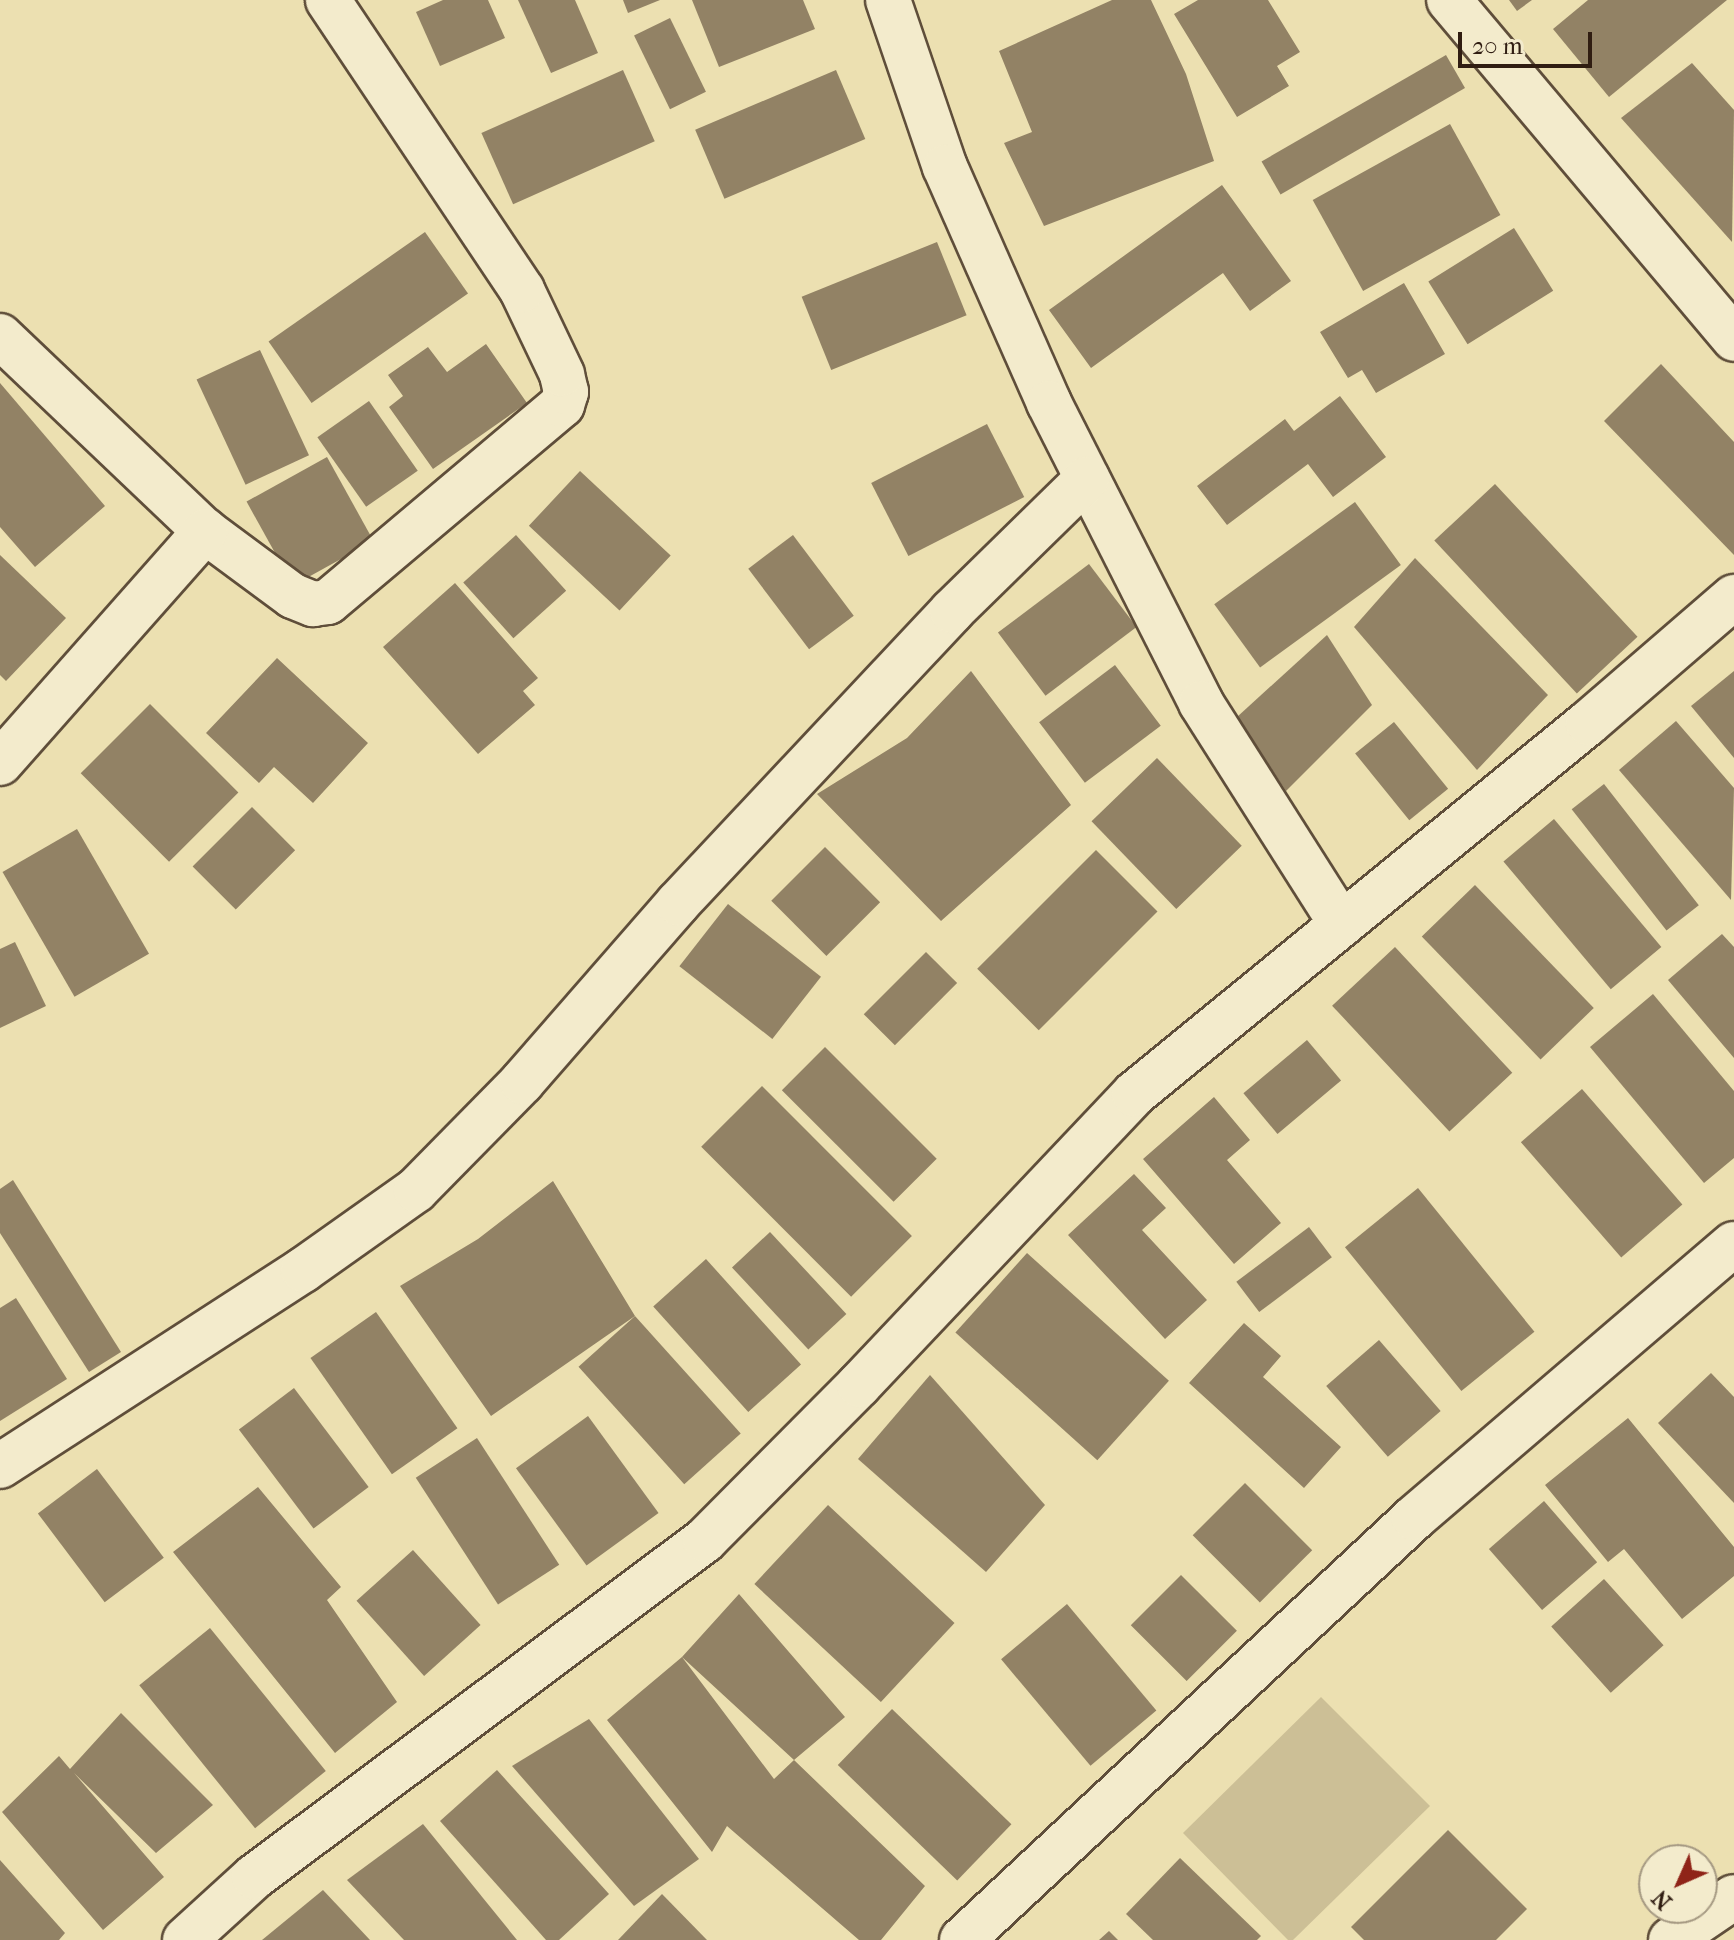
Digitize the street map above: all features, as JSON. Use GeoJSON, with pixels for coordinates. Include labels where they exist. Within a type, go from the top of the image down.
{"type":"FeatureCollection","features":[{"type":"Feature","properties":{"kind":"street"},"geometry":{"type":"LineString","coordinates":[[0,336],[205,531],[293,596],[313,604],[328,602],[562,405],[566,392],[562,374],[522,290],[328,0]]}},
{"type":"Feature","properties":{"kind":"street"},"geometry":{"type":"LineString","coordinates":[[888,0],[945,167],[1049,403],[1201,703],[1341,924]]}},
{"type":"Feature","properties":{"kind":"street"},"geometry":{"type":"LineString","coordinates":[[1449,0],[1734,339]]}},
{"type":"Feature","properties":{"kind":"street"},"geometry":{"type":"LineString","coordinates":[[0,1466],[303,1270],[416,1190],[522,1082],[678,903],[952,611],[1087,479]]}},
{"type":"Feature","properties":{"kind":"street"},"geometry":{"type":"LineString","coordinates":[[0,763],[205,531]]}},
{"type":"Feature","properties":{"kind":"street"},"geometry":{"type":"LineString","coordinates":[[185,1940],[254,1877],[705,1540],[859,1385],[1134,1094],[1588,723],[1734,597]]}},
{"type":"Feature","properties":{"kind":"street"},"geometry":{"type":"LineString","coordinates":[[962,1940],[1414,1518],[1734,1244]]}},
{"type":"Feature","properties":{"kind":"street"},"geometry":{"type":"LineString","coordinates":[[1671,1940],[1734,1897]]}},
{"type":"Feature","properties":{"kind":"shaded area"},"geometry":{"type":"Polygon","coordinates":[[[1321,1697],[1430,1806],[1293,1940],[1288,1940],[1183,1833],[1321,1697]]]}},
{"type":"Feature","properties":{"kind":"building"},"geometry":{"type":"Polygon","coordinates":[[[443,0],[488,0],[505,38],[440,66],[416,12],[443,0]]]}},
{"type":"Feature","properties":{"kind":"building"},"geometry":{"type":"Polygon","coordinates":[[[518,0],[575,0],[598,53],[551,73],[518,0]]]}},
{"type":"Feature","properties":{"kind":"building"},"geometry":{"type":"Polygon","coordinates":[[[623,0],[660,0],[628,13],[623,0]]]}},
{"type":"Feature","properties":{"kind":"building"},"geometry":{"type":"Polygon","coordinates":[[[692,0],[803,0],[815,29],[719,67],[692,0]]]}},
{"type":"Feature","properties":{"kind":"building"},"geometry":{"type":"Polygon","coordinates":[[[1112,0],[1151,0],[1186,74],[1214,161],[1044,226],[1004,143],[1032,132],[999,51],[1112,0]]]}},
{"type":"Feature","properties":{"kind":"building"},"geometry":{"type":"Polygon","coordinates":[[[1198,0],[1268,0],[1300,52],[1277,66],[1289,86],[1237,117],[1174,14],[1198,0]]]}},
{"type":"Feature","properties":{"kind":"building"},"geometry":{"type":"Polygon","coordinates":[[[1509,0],[1532,0],[1517,11],[1509,0]]]}},
{"type":"Feature","properties":{"kind":"building"},"geometry":{"type":"Polygon","coordinates":[[[1588,0],[1727,0],[1609,97],[1553,29],[1588,0]]]}},
{"type":"Feature","properties":{"kind":"building"},"geometry":{"type":"Polygon","coordinates":[[[670,18],[706,92],[670,109],[634,36],[670,18]]]}},
{"type":"Feature","properties":{"kind":"building"},"geometry":{"type":"Polygon","coordinates":[[[1446,55],[1465,88],[1281,194],[1262,162],[1446,55]]]}},
{"type":"Feature","properties":{"kind":"building"},"geometry":{"type":"Polygon","coordinates":[[[1692,63],[1734,110],[1732,242],[1621,118],[1692,63]]]}},
{"type":"Feature","properties":{"kind":"building"},"geometry":{"type":"Polygon","coordinates":[[[623,70],[655,141],[513,204],[481,133],[623,70]]]}},
{"type":"Feature","properties":{"kind":"building"},"geometry":{"type":"Polygon","coordinates":[[[836,70],[865,139],[724,199],[695,130],[836,70]]]}},
{"type":"Feature","properties":{"kind":"building"},"geometry":{"type":"Polygon","coordinates":[[[1450,124],[1500,215],[1363,291],[1313,200],[1450,124]]]}},
{"type":"Feature","properties":{"kind":"building"},"geometry":{"type":"Polygon","coordinates":[[[1222,185],[1291,281],[1250,311],[1223,273],[1091,368],[1049,310],[1222,185]]]}},
{"type":"Feature","properties":{"kind":"building"},"geometry":{"type":"Polygon","coordinates":[[[1514,228],[1553,291],[1468,344],[1428,282],[1514,228]]]}},
{"type":"Feature","properties":{"kind":"building"},"geometry":{"type":"Polygon","coordinates":[[[425,232],[468,293],[312,403],[269,342],[425,232]]]}},
{"type":"Feature","properties":{"kind":"building"},"geometry":{"type":"Polygon","coordinates":[[[937,242],[967,315],[831,370],[802,297],[937,242]]]}},
{"type":"Feature","properties":{"kind":"building"},"geometry":{"type":"Polygon","coordinates":[[[1404,283],[1445,354],[1376,393],[1362,370],[1348,378],[1320,332],[1404,283]]]}},
{"type":"Feature","properties":{"kind":"building"},"geometry":{"type":"Polygon","coordinates":[[[486,344],[527,403],[433,469],[389,407],[403,396],[388,375],[428,347],[447,372],[486,344]]]}},
{"type":"Feature","properties":{"kind":"building"},"geometry":{"type":"Polygon","coordinates":[[[260,350],[309,455],[246,485],[197,380],[260,350]]]}},
{"type":"Feature","properties":{"kind":"building"},"geometry":{"type":"Polygon","coordinates":[[[1661,364],[1734,442],[1734,555],[1604,421],[1661,364]]]}},
{"type":"Feature","properties":{"kind":"building"},"geometry":{"type":"Polygon","coordinates":[[[0,383],[105,506],[35,567],[0,527],[0,383]]]}},
{"type":"Feature","properties":{"kind":"building"},"geometry":{"type":"Polygon","coordinates":[[[1340,396],[1386,457],[1333,497],[1308,464],[1227,525],[1197,486],[1285,419],[1294,431],[1340,396]]]}},
{"type":"Feature","properties":{"kind":"building"},"geometry":{"type":"Polygon","coordinates":[[[369,401],[418,471],[366,507],[317,437],[369,401]]]}},
{"type":"Feature","properties":{"kind":"building"},"geometry":{"type":"Polygon","coordinates":[[[987,424],[1024,497],[908,556],[871,483],[987,424]]]}},
{"type":"Feature","properties":{"kind":"building"},"geometry":{"type":"Polygon","coordinates":[[[327,457],[374,541],[293,586],[247,502],[327,457]]]}},
{"type":"Feature","properties":{"kind":"building"},"geometry":{"type":"Polygon","coordinates":[[[580,471],[671,556],[620,610],[529,526],[580,471]]]}},
{"type":"Feature","properties":{"kind":"building"},"geometry":{"type":"Polygon","coordinates":[[[1495,484],[1638,637],[1577,693],[1434,541],[1495,484]]]}},
{"type":"Feature","properties":{"kind":"building"},"geometry":{"type":"Polygon","coordinates":[[[1355,502],[1401,565],[1260,667],[1214,604],[1355,502]]]}},
{"type":"Feature","properties":{"kind":"building"},"geometry":{"type":"Polygon","coordinates":[[[516,535],[566,591],[513,638],[463,583],[516,535]]]}},
{"type":"Feature","properties":{"kind":"building"},"geometry":{"type":"Polygon","coordinates":[[[793,535],[854,616],[809,649],[748,569],[793,535]]]}},
{"type":"Feature","properties":{"kind":"building"},"geometry":{"type":"Polygon","coordinates":[[[0,555],[66,618],[6,681],[0,675],[0,555]]]}},
{"type":"Feature","properties":{"kind":"building"},"geometry":{"type":"Polygon","coordinates":[[[1415,558],[1548,695],[1477,770],[1354,627],[1415,558]]]}},
{"type":"Feature","properties":{"kind":"building"},"geometry":{"type":"Polygon","coordinates":[[[1089,564],[1137,627],[1045,696],[998,633],[1089,564]]]}},
{"type":"Feature","properties":{"kind":"building"},"geometry":{"type":"Polygon","coordinates":[[[455,583],[538,678],[523,691],[535,705],[478,754],[383,647],[455,583]]]}},
{"type":"Feature","properties":{"kind":"building"},"geometry":{"type":"Polygon","coordinates":[[[1327,635],[1372,705],[1286,791],[1237,717],[1327,635]]]}},
{"type":"Feature","properties":{"kind":"building"},"geometry":{"type":"Polygon","coordinates":[[[277,658],[368,743],[313,803],[274,767],[259,783],[206,733],[277,658]]]}},
{"type":"Feature","properties":{"kind":"building"},"geometry":{"type":"Polygon","coordinates":[[[1115,665],[1161,726],[1085,783],[1039,722],[1115,665]]]}},
{"type":"Feature","properties":{"kind":"building"},"geometry":{"type":"Polygon","coordinates":[[[971,671],[1071,805],[941,921],[817,794],[907,738],[971,671]]]}},
{"type":"Feature","properties":{"kind":"building"},"geometry":{"type":"Polygon","coordinates":[[[1734,671],[1734,758],[1691,706],[1734,671]]]}},
{"type":"Feature","properties":{"kind":"building"},"geometry":{"type":"Polygon","coordinates":[[[150,704],[238,792],[169,862],[81,773],[150,704]]]}},
{"type":"Feature","properties":{"kind":"building"},"geometry":{"type":"Polygon","coordinates":[[[1676,721],[1734,788],[1731,900],[1619,770],[1676,721]]]}},
{"type":"Feature","properties":{"kind":"building"},"geometry":{"type":"Polygon","coordinates":[[[1394,722],[1448,789],[1409,820],[1355,753],[1394,722]]]}},
{"type":"Feature","properties":{"kind":"building"},"geometry":{"type":"Polygon","coordinates":[[[1157,758],[1242,846],[1176,909],[1092,821],[1157,758]]]}},
{"type":"Feature","properties":{"kind":"building"},"geometry":{"type":"Polygon","coordinates":[[[1604,784],[1699,905],[1667,931],[1572,809],[1604,784]]]}},
{"type":"Feature","properties":{"kind":"building"},"geometry":{"type":"Polygon","coordinates":[[[252,807],[295,850],[236,910],[193,866],[252,807]]]}},
{"type":"Feature","properties":{"kind":"building"},"geometry":{"type":"Polygon","coordinates":[[[1554,819],[1661,947],[1611,989],[1503,861],[1554,819]]]}},
{"type":"Feature","properties":{"kind":"building"},"geometry":{"type":"Polygon","coordinates":[[[77,829],[149,954],[75,997],[3,872],[77,829]]]}},
{"type":"Feature","properties":{"kind":"building"},"geometry":{"type":"Polygon","coordinates":[[[825,847],[880,902],[826,956],[771,901],[825,847]]]}},
{"type":"Feature","properties":{"kind":"building"},"geometry":{"type":"Polygon","coordinates":[[[1096,850],[1158,912],[1039,1030],[977,969],[1096,850]]]}},
{"type":"Feature","properties":{"kind":"building"},"geometry":{"type":"Polygon","coordinates":[[[1475,885],[1594,1008],[1541,1059],[1422,936],[1475,885]]]}},
{"type":"Feature","properties":{"kind":"building"},"geometry":{"type":"Polygon","coordinates":[[[728,904],[821,977],[772,1039],[679,966],[728,904]]]}},
{"type":"Feature","properties":{"kind":"building"},"geometry":{"type":"Polygon","coordinates":[[[1722,934],[1734,947],[1734,1058],[1668,980],[1722,934]]]}},
{"type":"Feature","properties":{"kind":"building"},"geometry":{"type":"Polygon","coordinates":[[[15,942],[46,1006],[0,1028],[0,949],[15,942]]]}},
{"type":"Feature","properties":{"kind":"building"},"geometry":{"type":"Polygon","coordinates":[[[1395,947],[1512,1073],[1449,1131],[1332,1006],[1395,947]]]}},
{"type":"Feature","properties":{"kind":"building"},"geometry":{"type":"Polygon","coordinates":[[[926,952],[957,983],[895,1045],[864,1014],[926,952]]]}},
{"type":"Feature","properties":{"kind":"building"},"geometry":{"type":"Polygon","coordinates":[[[1653,994],[1734,1091],[1734,1158],[1704,1183],[1590,1047],[1653,994]]]}},
{"type":"Feature","properties":{"kind":"building"},"geometry":{"type":"Polygon","coordinates":[[[1307,1040],[1341,1081],[1277,1134],[1243,1093],[1307,1040]]]}},
{"type":"Feature","properties":{"kind":"building"},"geometry":{"type":"Polygon","coordinates":[[[825,1047],[937,1159],[894,1202],[782,1090],[825,1047]]]}},
{"type":"Feature","properties":{"kind":"building"},"geometry":{"type":"Polygon","coordinates":[[[762,1086],[912,1236],[851,1297],[701,1147],[762,1086]]]}},
{"type":"Feature","properties":{"kind":"building"},"geometry":{"type":"Polygon","coordinates":[[[1582,1089],[1682,1204],[1621,1258],[1521,1142],[1582,1089]]]}},
{"type":"Feature","properties":{"kind":"building"},"geometry":{"type":"Polygon","coordinates":[[[1214,1097],[1250,1140],[1227,1160],[1281,1223],[1234,1264],[1143,1159],[1214,1097]]]}},
{"type":"Feature","properties":{"kind":"building"},"geometry":{"type":"Polygon","coordinates":[[[1134,1174],[1166,1208],[1142,1230],[1207,1300],[1165,1339],[1068,1235],[1134,1174]]]}},
{"type":"Feature","properties":{"kind":"building"},"geometry":{"type":"Polygon","coordinates":[[[13,1180],[121,1352],[89,1372],[0,1233],[0,1189],[13,1180]]]}},
{"type":"Feature","properties":{"kind":"building"},"geometry":{"type":"Polygon","coordinates":[[[553,1181],[635,1316],[491,1416],[400,1286],[478,1239],[553,1181]]]}},
{"type":"Feature","properties":{"kind":"building"},"geometry":{"type":"Polygon","coordinates":[[[1418,1188],[1534,1332],[1461,1391],[1345,1247],[1418,1188]]]}},
{"type":"Feature","properties":{"kind":"building"},"geometry":{"type":"Polygon","coordinates":[[[1309,1227],[1332,1257],[1259,1312],[1236,1282],[1309,1227]]]}},
{"type":"Feature","properties":{"kind":"building"},"geometry":{"type":"Polygon","coordinates":[[[770,1232],[846,1314],[808,1349],[732,1267],[770,1232]]]}},
{"type":"Feature","properties":{"kind":"building"},"geometry":{"type":"Polygon","coordinates":[[[1027,1253],[1169,1381],[1097,1460],[955,1333],[1027,1253]]]}},
{"type":"Feature","properties":{"kind":"building"},"geometry":{"type":"Polygon","coordinates":[[[706,1259],[801,1365],[748,1412],[653,1307],[706,1259]]]}},
{"type":"Feature","properties":{"kind":"building"},"geometry":{"type":"Polygon","coordinates":[[[16,1298],[67,1379],[0,1421],[0,1308],[16,1298]]]}},
{"type":"Feature","properties":{"kind":"building"},"geometry":{"type":"Polygon","coordinates":[[[376,1312],[457,1428],[392,1474],[310,1358],[376,1312]]]}},
{"type":"Feature","properties":{"kind":"building"},"geometry":{"type":"Polygon","coordinates":[[[635,1316],[741,1433],[684,1484],[579,1367],[635,1316]]]}},
{"type":"Feature","properties":{"kind":"building"},"geometry":{"type":"Polygon","coordinates":[[[1244,1323],[1281,1356],[1263,1377],[1341,1447],[1304,1488],[1189,1383],[1244,1323]]]}},
{"type":"Feature","properties":{"kind":"building"},"geometry":{"type":"Polygon","coordinates":[[[1379,1340],[1441,1411],[1388,1457],[1326,1386],[1379,1340]]]}},
{"type":"Feature","properties":{"kind":"building"},"geometry":{"type":"Polygon","coordinates":[[[1711,1373],[1734,1397],[1734,1503],[1658,1423],[1711,1373]]]}},
{"type":"Feature","properties":{"kind":"building"},"geometry":{"type":"Polygon","coordinates":[[[930,1375],[1045,1505],[986,1572],[858,1459],[930,1375]]]}},
{"type":"Feature","properties":{"kind":"building"},"geometry":{"type":"Polygon","coordinates":[[[294,1388],[369,1487],[314,1529],[239,1430],[294,1388]]]}},
{"type":"Feature","properties":{"kind":"building"},"geometry":{"type":"Polygon","coordinates":[[[588,1416],[659,1513],[587,1565],[516,1468],[588,1416]]]}},
{"type":"Feature","properties":{"kind":"building"},"geometry":{"type":"Polygon","coordinates":[[[1628,1418],[1734,1547],[1734,1576],[1682,1619],[1624,1549],[1608,1562],[1545,1485],[1628,1418]]]}},
{"type":"Feature","properties":{"kind":"building"},"geometry":{"type":"Polygon","coordinates":[[[477,1438],[559,1565],[498,1604],[416,1478],[477,1438]]]}},
{"type":"Feature","properties":{"kind":"building"},"geometry":{"type":"Polygon","coordinates":[[[97,1469],[164,1558],[105,1602],[38,1514],[97,1469]]]}},
{"type":"Feature","properties":{"kind":"building"},"geometry":{"type":"Polygon","coordinates":[[[1245,1483],[1312,1550],[1260,1603],[1193,1535],[1245,1483]]]}},
{"type":"Feature","properties":{"kind":"building"},"geometry":{"type":"Polygon","coordinates":[[[258,1487],[341,1587],[327,1600],[397,1702],[335,1753],[173,1552],[258,1487]]]}},
{"type":"Feature","properties":{"kind":"building"},"geometry":{"type":"Polygon","coordinates":[[[1544,1501],[1597,1562],[1542,1610],[1489,1549],[1544,1501]]]}},
{"type":"Feature","properties":{"kind":"building"},"geometry":{"type":"Polygon","coordinates":[[[828,1505],[955,1623],[881,1702],[754,1584],[828,1505]]]}},
{"type":"Feature","properties":{"kind":"building"},"geometry":{"type":"Polygon","coordinates":[[[413,1550],[481,1625],[424,1676],[357,1601],[413,1550]]]}},
{"type":"Feature","properties":{"kind":"building"},"geometry":{"type":"Polygon","coordinates":[[[1181,1575],[1237,1631],[1187,1681],[1131,1625],[1181,1575]]]}},
{"type":"Feature","properties":{"kind":"building"},"geometry":{"type":"Polygon","coordinates":[[[1604,1579],[1664,1645],[1611,1693],[1551,1627],[1604,1579]]]}},
{"type":"Feature","properties":{"kind":"building"},"geometry":{"type":"Polygon","coordinates":[[[739,1594],[845,1717],[794,1760],[682,1657],[739,1594]]]}},
{"type":"Feature","properties":{"kind":"building"},"geometry":{"type":"Polygon","coordinates":[[[1067,1604],[1156,1710],[1090,1766],[1001,1659],[1067,1604]]]}},
{"type":"Feature","properties":{"kind":"building"},"geometry":{"type":"Polygon","coordinates":[[[210,1628],[326,1771],[255,1828],[139,1685],[210,1628]]]}},
{"type":"Feature","properties":{"kind":"building"},"geometry":{"type":"Polygon","coordinates":[[[682,1657],[774,1779],[794,1760],[925,1886],[881,1940],[859,1940],[727,1826],[712,1852],[607,1720],[682,1657]]]}},
{"type":"Feature","properties":{"kind":"building"},"geometry":{"type":"Polygon","coordinates":[[[892,1709],[1011,1824],[957,1880],[838,1765],[892,1709]]]}},
{"type":"Feature","properties":{"kind":"building"},"geometry":{"type":"Polygon","coordinates":[[[121,1713],[213,1805],[156,1853],[74,1773],[164,1877],[103,1930],[2,1812],[59,1756],[70,1769],[121,1713]]]}},
{"type":"Feature","properties":{"kind":"building"},"geometry":{"type":"Polygon","coordinates":[[[589,1719],[699,1859],[634,1906],[512,1766],[589,1719]]]}},
{"type":"Feature","properties":{"kind":"building"},"geometry":{"type":"Polygon","coordinates":[[[497,1770],[609,1894],[559,1940],[546,1940],[440,1821],[497,1770]]]}},
{"type":"Feature","properties":{"kind":"building"},"geometry":{"type":"Polygon","coordinates":[[[423,1824],[517,1940],[404,1940],[347,1880],[423,1824]]]}},
{"type":"Feature","properties":{"kind":"building"},"geometry":{"type":"Polygon","coordinates":[[[1448,1830],[1527,1909],[1496,1940],[1364,1940],[1351,1927],[1448,1830]]]}},
{"type":"Feature","properties":{"kind":"building"},"geometry":{"type":"Polygon","coordinates":[[[1180,1858],[1261,1936],[1257,1940],[1153,1940],[1126,1914],[1180,1858]]]}},
{"type":"Feature","properties":{"kind":"building"},"geometry":{"type":"Polygon","coordinates":[[[0,1860],[65,1933],[59,1940],[0,1940],[0,1860]]]}},
{"type":"Feature","properties":{"kind":"building"},"geometry":{"type":"Polygon","coordinates":[[[323,1890],[370,1940],[262,1940],[323,1890]]]}},
{"type":"Feature","properties":{"kind":"building"},"geometry":{"type":"Polygon","coordinates":[[[662,1894],[707,1940],[618,1940],[662,1894]]]}},
{"type":"Feature","properties":{"kind":"building"},"geometry":{"type":"Polygon","coordinates":[[[1109,1931],[1118,1940],[1099,1940],[1109,1931]]]}}]}
